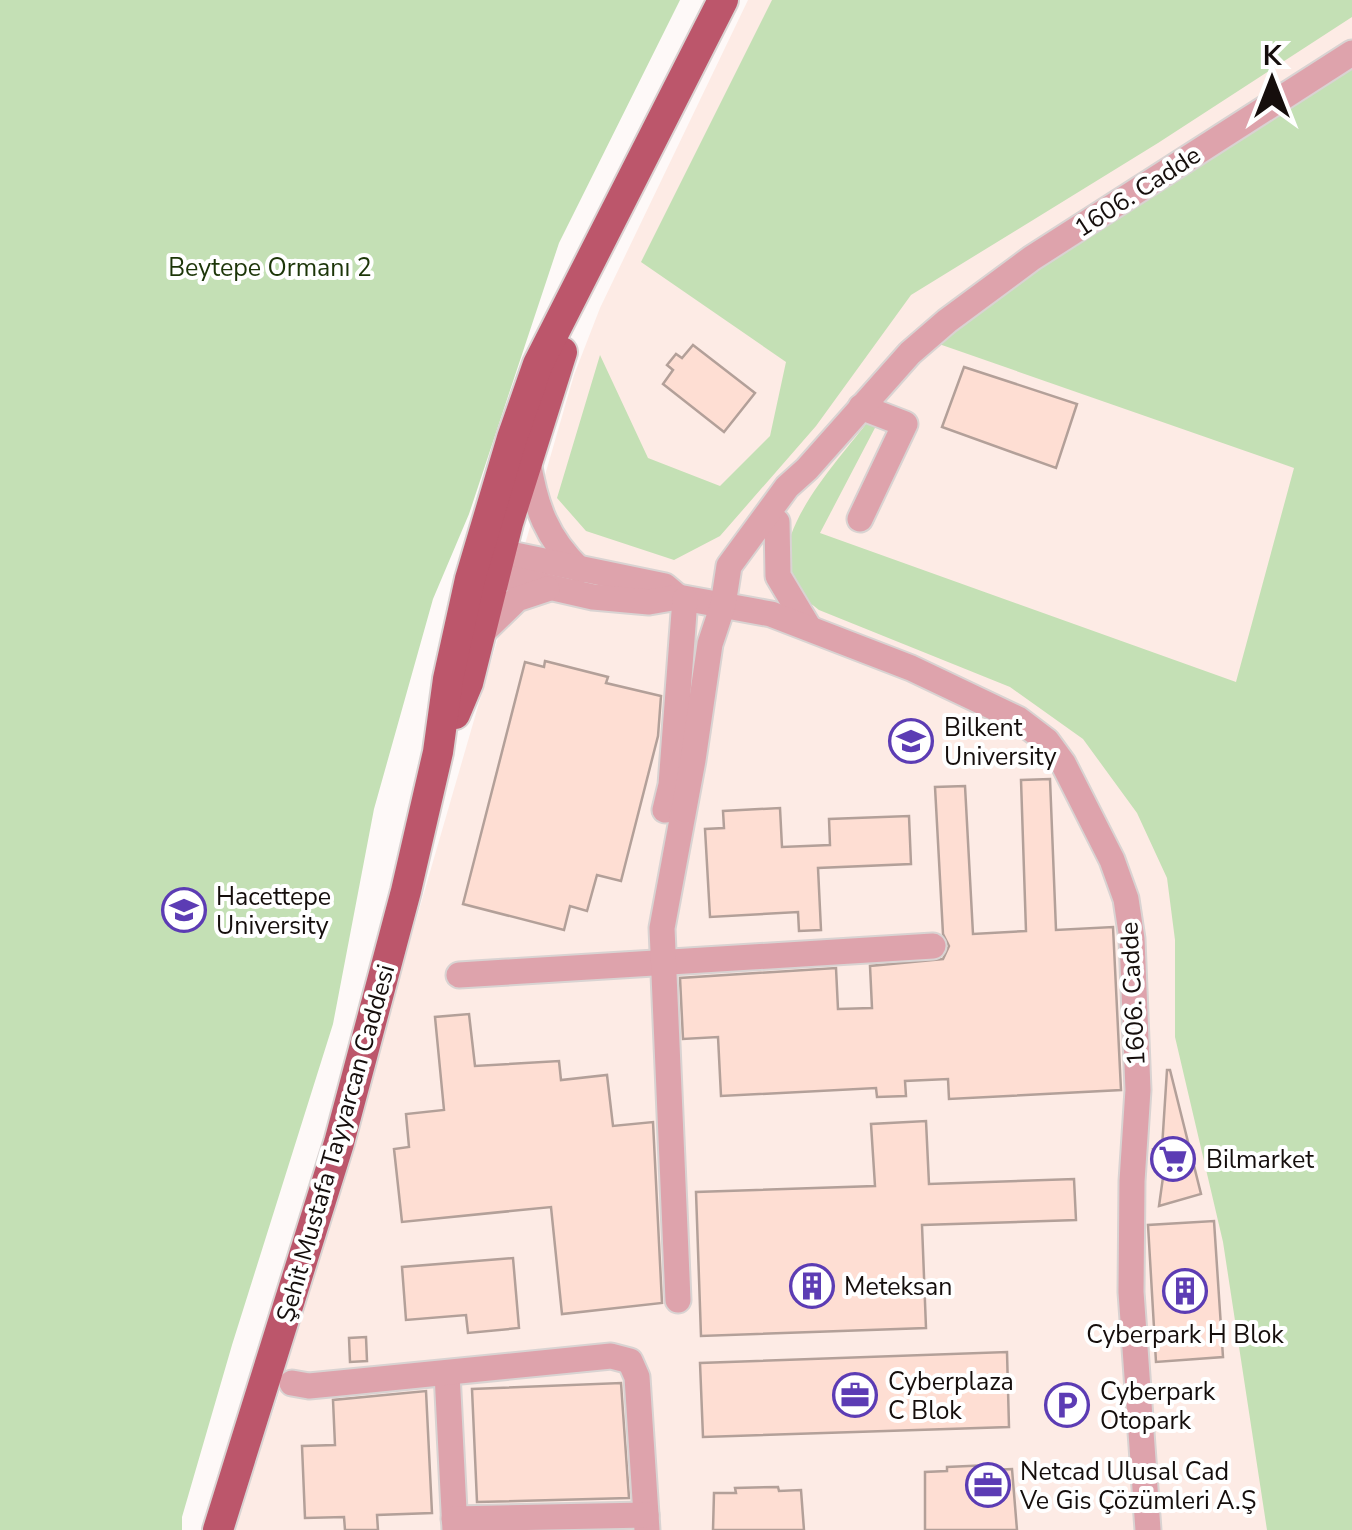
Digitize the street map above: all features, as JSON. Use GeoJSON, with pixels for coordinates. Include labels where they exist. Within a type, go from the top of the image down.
{"type":"FeatureCollection","features":[{"type":"Feature","properties":{"kind":"main road","name":"Şehit Mustafa Tayyarcan Caddesi"},"geometry":{"type":"LineString","coordinates":[[218,1530],[339,1143],[438,752],[448,679],[487,561],[538,364],[723,0]]}},
{"type":"Feature","properties":{"kind":"main road","name":"Şehit Mustafa Tayyarcan Caddesi"},"geometry":{"type":"LineString","coordinates":[[438,752],[468,683],[483,632],[487,561],[528,461],[559,366],[570,304]]}},
{"type":"Feature","properties":{"kind":"street","name":"1606. Cadde"},"geometry":{"type":"LineString","coordinates":[[726,594],[729,566],[788,487],[910,353],[986,289],[1352,53]]}},
{"type":"Feature","properties":{"kind":"street"},"geometry":{"type":"LineString","coordinates":[[860,519],[905,424],[861,406]]}},
{"type":"Feature","properties":{"kind":"street"},"geometry":{"type":"LineString","coordinates":[[528,461],[542,522],[566,558],[580,570]]}},
{"type":"Feature","properties":{"kind":"street","name":"1606. Cadde"},"geometry":{"type":"LineString","coordinates":[[726,594],[798,494],[807,469]]}},
{"type":"Feature","properties":{"kind":"street"},"geometry":{"type":"LineString","coordinates":[[777,522],[778,576],[808,628]]}},
{"type":"Feature","properties":{"kind":"street"},"geometry":{"type":"LineString","coordinates":[[487,561],[580,570],[665,586],[682,598]]}},
{"type":"Feature","properties":{"kind":"street"},"geometry":{"type":"LineString","coordinates":[[487,561],[550,588],[593,596],[650,602],[726,594],[710,644],[667,896],[662,960],[678,1300]]}},
{"type":"Feature","properties":{"kind":"street"},"geometry":{"type":"LineString","coordinates":[[483,632],[517,598],[550,588]]}},
{"type":"Feature","properties":{"kind":"street","name":"1606. Cadde"},"geometry":{"type":"LineString","coordinates":[[726,594],[911,668],[1018,719],[1047,741],[1062,763],[1112,860],[1126,899],[1132,939],[1138,1090],[1131,1292],[1148,1530]]}},
{"type":"Feature","properties":{"kind":"street"},"geometry":{"type":"LineString","coordinates":[[662,960],[650,940],[650,909],[671,785],[682,598]]}},
{"type":"Feature","properties":{"kind":"street"},"geometry":{"type":"LineString","coordinates":[[459,975],[933,946]]}},
{"type":"Feature","properties":{"kind":"street"},"geometry":{"type":"LineString","coordinates":[[292,1382],[309,1386],[611,1356],[630,1361],[636,1377],[646,1522],[454,1524],[447,1373]]}},
{"type":"Feature","properties":{"kind":"shaded area","name":"Bilkent University"},"geometry":{"type":"Polygon","coordinates":[[[748,0],[1352,0],[1352,1530],[233,1530],[277,1400],[574,375],[600,308],[748,0]]]}},
{"type":"Feature","properties":{"kind":"green space","name":"Beytepe Ormanı 2"},"geometry":{"type":"Polygon","coordinates":[[[0,0],[680,0],[559,243],[469,514],[433,599],[374,809],[333,1024],[232,1345],[182,1517],[182,1530],[0,1530],[0,0]]]}},
{"type":"Feature","properties":{"kind":"green space"},"geometry":{"type":"Polygon","coordinates":[[[772,0],[1352,0],[1352,17],[1158,143],[911,295],[816,426],[720,536],[674,560],[586,531],[557,498],[600,355],[648,458],[720,486],[770,436],[786,362],[641,262],[772,0]]]}},
{"type":"Feature","properties":{"kind":"green space"},"geometry":{"type":"Polygon","coordinates":[[[1352,66],[1352,1530],[1267,1530],[1223,1242],[1175,1037],[1175,940],[1167,878],[1137,813],[1083,739],[1010,687],[819,610],[795,590],[787,570],[787,548],[808,501],[869,420],[877,424],[820,533],[1236,682],[1294,468],[939,344],[961,322],[1352,66]]]}},
{"type":"Feature","properties":{"kind":"building"},"geometry":{"type":"Polygon","coordinates":[[[693,345],[755,393],[724,432],[663,384],[673,370],[667,365],[676,354],[682,358],[693,345]]]}},
{"type":"Feature","properties":{"kind":"building"},"geometry":{"type":"Polygon","coordinates":[[[964,367],[1077,404],[1056,468],[942,427],[964,367]]]}},
{"type":"Feature","properties":{"kind":"building"},"geometry":{"type":"Polygon","coordinates":[[[545,661],[608,677],[606,683],[661,696],[658,736],[621,881],[597,875],[587,911],[570,906],[564,930],[463,904],[525,662],[544,667],[545,661]]]}},
{"type":"Feature","properties":{"kind":"building"},"geometry":{"type":"Polygon","coordinates":[[[1050,779],[1056,930],[1113,927],[1121,1090],[949,1099],[948,1079],[905,1081],[906,1096],[877,1097],[876,1088],[721,1096],[718,1037],[683,1039],[680,978],[836,968],[838,1009],[872,1008],[870,966],[943,959],[949,946],[943,934],[935,787],[965,786],[973,934],[1026,931],[1021,780],[1050,779]]]}},
{"type":"Feature","properties":{"kind":"building"},"geometry":{"type":"Polygon","coordinates":[[[780,808],[782,847],[830,845],[829,819],[909,816],[911,864],[818,868],[821,930],[799,931],[798,912],[710,917],[705,829],[724,828],[723,811],[780,808]]]}},
{"type":"Feature","properties":{"kind":"building"},"geometry":{"type":"Polygon","coordinates":[[[469,1014],[475,1066],[559,1061],[561,1080],[607,1075],[613,1126],[653,1122],[662,1303],[562,1314],[551,1207],[402,1222],[394,1149],[409,1147],[406,1114],[444,1110],[435,1017],[469,1014]]]}},
{"type":"Feature","properties":{"kind":"building","name":"Bilmarket"},"geometry":{"type":"Polygon","coordinates":[[[1167,1070],[1201,1194],[1159,1206],[1164,1170],[1156,1170],[1153,1149],[1162,1148],[1167,1070]]]}},
{"type":"Feature","properties":{"kind":"building","name":"Meteksan"},"geometry":{"type":"Polygon","coordinates":[[[926,1121],[929,1184],[1074,1179],[1076,1220],[922,1225],[926,1328],[701,1336],[696,1192],[875,1186],[871,1124],[926,1121]]]}},
{"type":"Feature","properties":{"kind":"building","name":"Cyberpark H Blok"},"geometry":{"type":"Polygon","coordinates":[[[1214,1221],[1223,1357],[1156,1362],[1148,1225],[1214,1221]]]}},
{"type":"Feature","properties":{"kind":"building"},"geometry":{"type":"Polygon","coordinates":[[[513,1258],[519,1328],[468,1333],[466,1315],[406,1320],[402,1267],[513,1258]]]}},
{"type":"Feature","properties":{"kind":"building"},"geometry":{"type":"Polygon","coordinates":[[[366,1337],[367,1361],[350,1362],[349,1338],[366,1337]]]}},
{"type":"Feature","properties":{"kind":"building","name":"Cyberplaza C Blok"},"geometry":{"type":"Polygon","coordinates":[[[1007,1352],[1009,1427],[703,1437],[700,1363],[1007,1352]]]}},
{"type":"Feature","properties":{"kind":"building"},"geometry":{"type":"Polygon","coordinates":[[[621,1383],[629,1498],[477,1502],[472,1389],[621,1383]]]}},
{"type":"Feature","properties":{"kind":"building"},"geometry":{"type":"Polygon","coordinates":[[[426,1391],[432,1513],[377,1515],[378,1530],[345,1530],[344,1517],[305,1518],[302,1446],[335,1445],[333,1400],[426,1391]]]}},
{"type":"Feature","properties":{"kind":"building"},"geometry":{"type":"Polygon","coordinates":[[[990,1465],[990,1470],[1012,1469],[1017,1530],[925,1530],[925,1472],[990,1465]]]}},
{"type":"Feature","properties":{"kind":"building"},"geometry":{"type":"Polygon","coordinates":[[[778,1487],[779,1491],[801,1490],[804,1530],[713,1530],[714,1493],[736,1493],[735,1488],[778,1487]]]}},
{"type":"Feature","properties":{"kind":"place","name":"Bilkent University"},"geometry":{"type":"Point","coordinates":[911,741]}},
{"type":"Feature","properties":{"kind":"place","name":"Hacettepe University"},"geometry":{"type":"Point","coordinates":[184,910]}},
{"type":"Feature","properties":{"kind":"place","name":"Bilmarket"},"geometry":{"type":"Point","coordinates":[1173,1159]}},
{"type":"Feature","properties":{"kind":"place","name":"Meteksan"},"geometry":{"type":"Point","coordinates":[812,1286]}},
{"type":"Feature","properties":{"kind":"place","name":"Cyberpark H Blok"},"geometry":{"type":"Point","coordinates":[1185,1291]}},
{"type":"Feature","properties":{"kind":"place","name":"Cyberplaza C Blok"},"geometry":{"type":"Point","coordinates":[855,1395]}},
{"type":"Feature","properties":{"kind":"place","name":"Cyberpark Otopark"},"geometry":{"type":"Point","coordinates":[1067,1405]}},
{"type":"Feature","properties":{"kind":"place","name":"Netcad Ulusal Cad Ve Gis Çözümleri A.Ş"},"geometry":{"type":"Point","coordinates":[988,1485]}}]}
